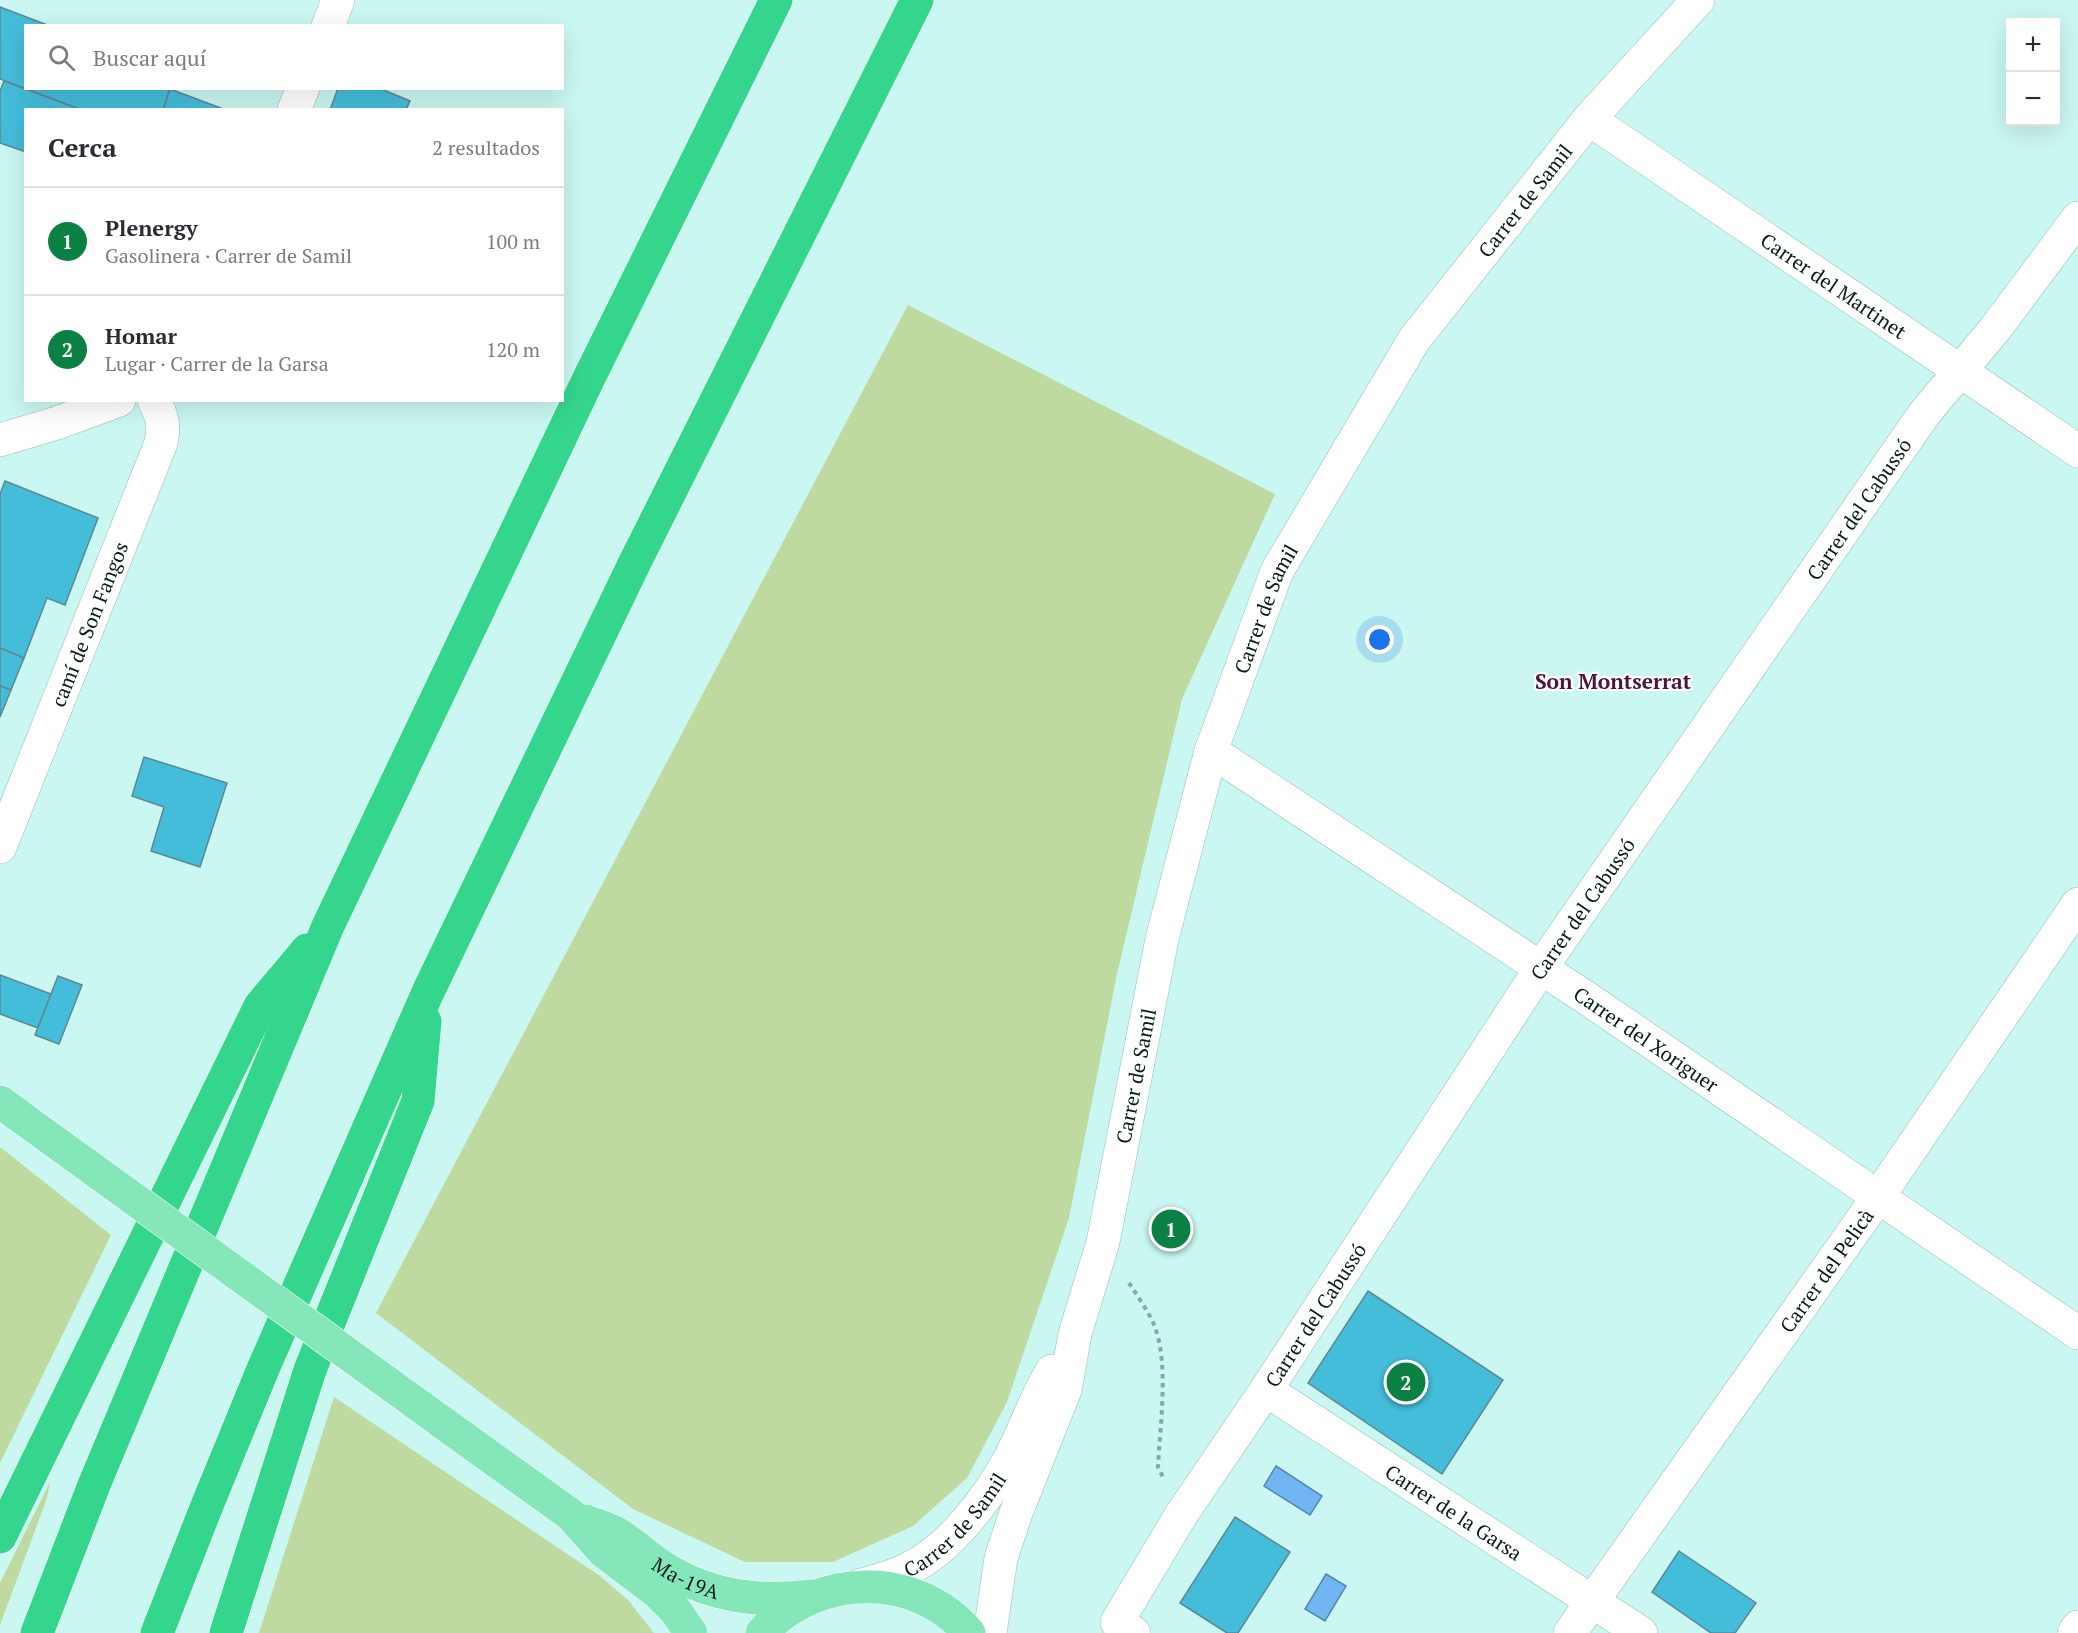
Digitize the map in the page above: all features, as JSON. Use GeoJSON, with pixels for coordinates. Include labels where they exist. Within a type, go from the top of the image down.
{"type":"FeatureCollection","features":[{"type":"Feature","properties":{"kind":"highway"},"geometry":{"type":"LineString","coordinates":[[37,1633],[99,1474],[328,926],[578,400],[776,0]]}},
{"type":"Feature","properties":{"kind":"highway"},"geometry":{"type":"LineString","coordinates":[[158,1633],[263,1369],[428,992],[629,572],[917,0]]}},
{"type":"Feature","properties":{"kind":"highway"},"geometry":{"type":"LineString","coordinates":[[0,1537],[260,1006],[328,926]]}},
{"type":"Feature","properties":{"kind":"highway"},"geometry":{"type":"LineString","coordinates":[[226,1633],[310,1370],[418,1101],[428,992]]}},
{"type":"Feature","properties":{"kind":"main road","name":"Ma-19A"},"geometry":{"type":"LineString","coordinates":[[9,1108],[571,1515],[604,1552],[657,1592],[675,1610],[691,1633]]}},
{"type":"Feature","properties":{"kind":"main road","name":"Ma-19A"},"geometry":{"type":"LineString","coordinates":[[571,1515],[615,1532],[668,1570],[705,1587],[727,1594],[762,1600],[812,1596]]}},
{"type":"Feature","properties":{"kind":"main road"},"geometry":{"type":"LineString","coordinates":[[762,1633],[790,1608],[812,1596],[858,1586],[905,1591],[928,1600],[969,1633]]}},
{"type":"Feature","properties":{"kind":"street"},"geometry":{"type":"LineString","coordinates":[[329,24],[338,0]]}},
{"type":"Feature","properties":{"kind":"street","name":"Carrer de Samil"},"geometry":{"type":"LineString","coordinates":[[990,1633],[1001,1558],[1016,1513],[1065,1390],[1075,1334],[1103,1242],[1162,939],[1211,752],[1277,571],[1414,340],[1589,119],[1698,0]]}},
{"type":"Feature","properties":{"kind":"street"},"geometry":{"type":"LineString","coordinates":[[295,108],[302,90]]}},
{"type":"Feature","properties":{"kind":"street","name":"Carrer del Martinet"},"geometry":{"type":"LineString","coordinates":[[1589,119],[2078,451]]}},
{"type":"Feature","properties":{"kind":"street","name":"Carrer del Cabussó"},"geometry":{"type":"LineString","coordinates":[[1125,1627],[1181,1515],[1266,1390],[1541,968],[1924,414],[1995,329],[2078,218]]}},
{"type":"Feature","properties":{"kind":"street"},"geometry":{"type":"LineString","coordinates":[[0,440],[57,423],[114,402]]}},
{"type":"Feature","properties":{"kind":"street","name":"camí de Son Fangos"},"geometry":{"type":"LineString","coordinates":[[0,847],[161,443],[164,432],[163,422],[155,402]]}},
{"type":"Feature","properties":{"kind":"street","name":"Carrer del Xoriguer"},"geometry":{"type":"LineString","coordinates":[[1211,752],[1541,968],[2078,1333]]}},
{"type":"Feature","properties":{"kind":"street","name":"Carrer del Pelicà"},"geometry":{"type":"LineString","coordinates":[[1570,1633],[1878,1197],[2078,904]]}},
{"type":"Feature","properties":{"kind":"street","name":"Carrer de Samil"},"geometry":{"type":"LineString","coordinates":[[858,1586],[890,1577],[927,1558],[973,1511],[992,1487],[1010,1458],[1045,1382],[1075,1334]]}},
{"type":"Feature","properties":{"kind":"street","name":"Carrer de la Garsa"},"geometry":{"type":"LineString","coordinates":[[1266,1390],[1641,1633]]}},
{"type":"Feature","properties":{"kind":"street"},"geometry":{"type":"LineString","coordinates":[[2074,1633],[2078,1627]]}},
{"type":"Feature","properties":{"kind":"path"},"geometry":{"type":"LineString","coordinates":[[1103,1242],[1155,1328],[1162,1369],[1158,1467],[1181,1515]]}},
{"type":"Feature","properties":{"kind":"green space"},"geometry":{"type":"Polygon","coordinates":[[[908,305],[1275,494],[1182,699],[1117,974],[1069,1218],[1007,1402],[967,1478],[913,1526],[833,1562],[745,1562],[633,1509],[376,1313],[908,305]]]}},
{"type":"Feature","properties":{"kind":"green space"},"geometry":{"type":"Polygon","coordinates":[[[0,1147],[111,1235],[0,1463],[0,1147]]]}},
{"type":"Feature","properties":{"kind":"green space"},"geometry":{"type":"Polygon","coordinates":[[[334,1397],[600,1576],[628,1600],[654,1633],[259,1633],[334,1397]]]}},
{"type":"Feature","properties":{"kind":"green space"},"geometry":{"type":"Polygon","coordinates":[[[50,1482],[47,1498],[0,1625],[0,1583],[50,1482]]]}},
{"type":"Feature","properties":{"kind":"water"},"geometry":{"type":"Polygon","coordinates":[[[1276,1466],[1322,1496],[1310,1515],[1264,1486],[1276,1466]]]}},
{"type":"Feature","properties":{"kind":"water"},"geometry":{"type":"Polygon","coordinates":[[[1326,1574],[1346,1586],[1325,1621],[1305,1609],[1326,1574]]]}},
{"type":"Feature","properties":{"kind":"building"},"geometry":{"type":"Polygon","coordinates":[[[0,7],[45,24],[24,24],[24,88],[0,79],[0,7]]]}},
{"type":"Feature","properties":{"kind":"building"},"geometry":{"type":"Polygon","coordinates":[[[4,81],[77,108],[24,108],[24,151],[0,143],[0,91],[4,81]]]}},
{"type":"Feature","properties":{"kind":"building"},"geometry":{"type":"Polygon","coordinates":[[[29,90],[169,90],[164,108],[77,108],[29,90]]]}},
{"type":"Feature","properties":{"kind":"building"},"geometry":{"type":"Polygon","coordinates":[[[170,90],[173,90],[221,108],[164,108],[170,90]]]}},
{"type":"Feature","properties":{"kind":"building"},"geometry":{"type":"Polygon","coordinates":[[[337,90],[384,90],[410,101],[407,108],[331,108],[337,90]]]}},
{"type":"Feature","properties":{"kind":"building"},"geometry":{"type":"Polygon","coordinates":[[[5,481],[98,518],[65,605],[47,598],[24,658],[0,648],[0,494],[5,481]]]}},
{"type":"Feature","properties":{"kind":"building"},"geometry":{"type":"Polygon","coordinates":[[[0,648],[24,658],[11,690],[0,686],[0,648]]]}},
{"type":"Feature","properties":{"kind":"building"},"geometry":{"type":"Polygon","coordinates":[[[0,686],[11,690],[0,717],[0,686]]]}},
{"type":"Feature","properties":{"kind":"building"},"geometry":{"type":"Polygon","coordinates":[[[144,757],[227,783],[200,867],[151,851],[164,807],[132,796],[144,757]]]}},
{"type":"Feature","properties":{"kind":"building"},"geometry":{"type":"Polygon","coordinates":[[[0,975],[51,994],[38,1028],[0,1014],[0,975]]]}},
{"type":"Feature","properties":{"kind":"building"},"geometry":{"type":"Polygon","coordinates":[[[58,976],[82,985],[59,1044],[35,1035],[58,976]]]}},
{"type":"Feature","properties":{"kind":"building"},"geometry":{"type":"Polygon","coordinates":[[[1368,1291],[1503,1380],[1442,1474],[1308,1383],[1368,1291]]]}},
{"type":"Feature","properties":{"kind":"building"},"geometry":{"type":"Polygon","coordinates":[[[1235,1517],[1290,1552],[1238,1633],[1227,1633],[1180,1603],[1235,1517]]]}},
{"type":"Feature","properties":{"kind":"building"},"geometry":{"type":"Polygon","coordinates":[[[1679,1551],[1756,1603],[1735,1633],[1711,1633],[1652,1592],[1679,1551]]]}},
{"type":"Feature","properties":{"kind":"place","name":"Plenergy"},"geometry":{"type":"Point","coordinates":[1171,1229]}},
{"type":"Feature","properties":{"kind":"place","name":"Homar"},"geometry":{"type":"Point","coordinates":[1406,1382]}},
{"type":"Feature","properties":{"kind":"district","name":"Son Montserrat"},"geometry":{"type":"Point","coordinates":[1613,681]}}]}
